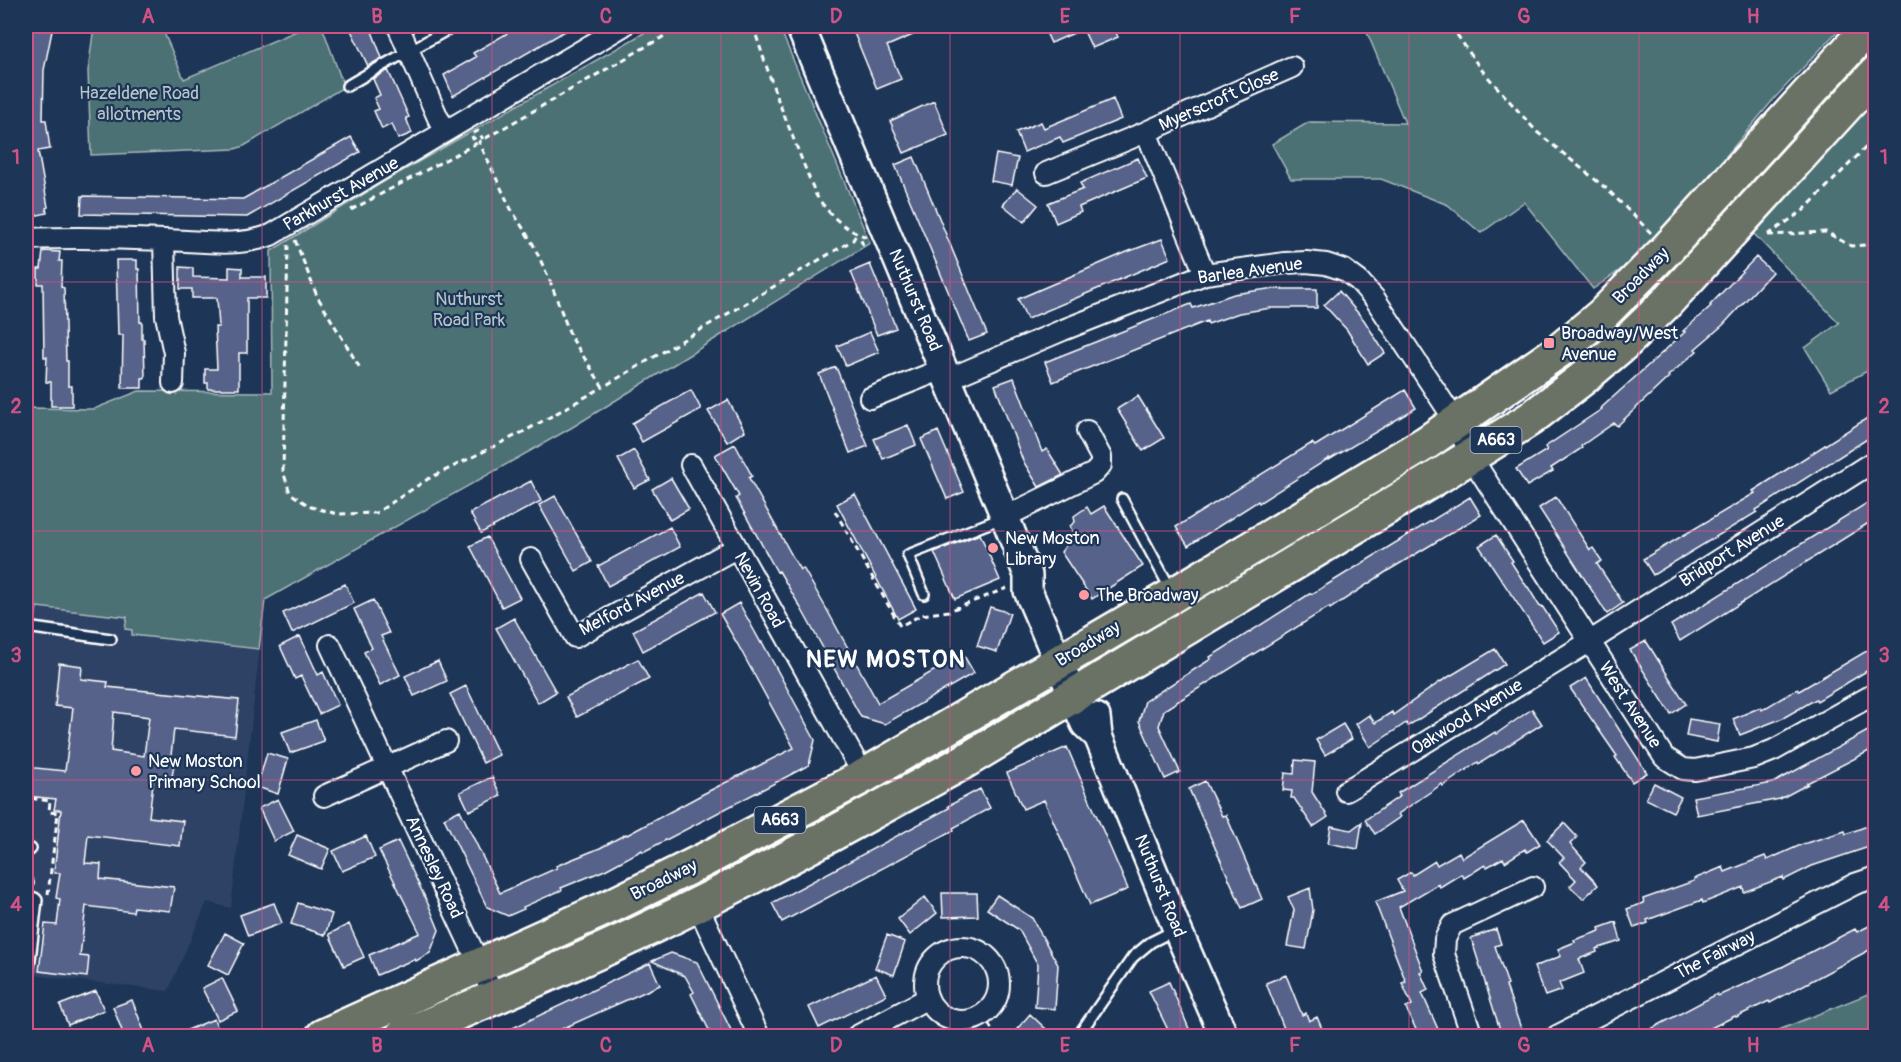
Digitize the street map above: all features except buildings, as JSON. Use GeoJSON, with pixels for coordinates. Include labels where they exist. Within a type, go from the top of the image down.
{"type":"FeatureCollection","features":[{"type":"Feature","properties":{"kind":"highway","name":"Broadway"},"geometry":{"type":"LineString","coordinates":[[322,1036],[480,966],[695,864],[864,776],[1407,455],[1560,350],[1602,315],[1668,248],[1871,31]]}},
{"type":"Feature","properties":{"kind":"highway","name":"Broadway"},"geometry":{"type":"LineString","coordinates":[[402,1036],[495,998],[636,935],[888,804],[1033,720],[1471,457],[1530,419],[1628,340],[1674,295],[1875,73]]}},
{"type":"Feature","properties":{"kind":"street"},"geometry":{"type":"LineString","coordinates":[[398,26],[438,118],[446,130]]}},
{"type":"Feature","properties":{"kind":"street","name":"Parkhurst Avenue"},"geometry":{"type":"LineString","coordinates":[[26,239],[239,243],[255,241],[271,235],[421,147],[598,33],[623,26]]}},
{"type":"Feature","properties":{"kind":"street","name":"Nuthurst Road"},"geometry":{"type":"LineString","coordinates":[[800,26],[1005,517],[1028,575],[1028,591],[1079,692],[1096,717],[1102,744],[1177,929],[1224,1036]]}},
{"type":"Feature","properties":{"kind":"street","name":"Myerscroft Close"},"geometry":{"type":"LineString","coordinates":[[1046,173],[1146,132],[1292,67]]}},
{"type":"Feature","properties":{"kind":"street","name":"Myerscroft Close"},"geometry":{"type":"LineString","coordinates":[[1146,132],[1205,274]]}},
{"type":"Feature","properties":{"kind":"street"},"geometry":{"type":"LineString","coordinates":[[164,240],[166,316],[183,353],[173,383]]}},
{"type":"Feature","properties":{"kind":"street","name":"Barlea Avenue"},"geometry":{"type":"LineString","coordinates":[[870,398],[946,374],[1205,274],[1306,262],[1326,264],[1344,270],[1359,281],[1375,299],[1456,422],[1471,457]]}},
{"type":"Feature","properties":{"kind":"street"},"geometry":{"type":"LineString","coordinates":[[1005,517],[1094,473],[1101,465],[1101,457],[1087,431]]}},
{"type":"Feature","properties":{"kind":"street","name":"West Avenue"},"geometry":{"type":"LineString","coordinates":[[1471,457],[1655,746],[1664,757],[1683,769],[1713,768],[1754,758],[1774,750],[1875,693]]}},
{"type":"Feature","properties":{"kind":"street","name":"Bridport Avenue"},"geometry":{"type":"LineString","coordinates":[[1589,642],[1875,460]]}},
{"type":"Feature","properties":{"kind":"street","name":"Nevin Road"},"geometry":{"type":"LineString","coordinates":[[691,465],[864,776]]}},
{"type":"Feature","properties":{"kind":"street","name":"Melford Avenue"},"geometry":{"type":"LineString","coordinates":[[531,560],[575,637],[736,548]]}},
{"type":"Feature","properties":{"kind":"street","name":"Oakwood Avenue"},"geometry":{"type":"LineString","coordinates":[[1346,791],[1589,642]]}},
{"type":"Feature","properties":{"kind":"street","name":"Annesley Road"},"geometry":{"type":"LineString","coordinates":[[330,645],[495,998]]}},
{"type":"Feature","properties":{"kind":"street"},"geometry":{"type":"LineString","coordinates":[[1033,720],[1046,719],[1061,722],[1102,744]]}},
{"type":"Feature","properties":{"kind":"street"},"geometry":{"type":"LineString","coordinates":[[324,796],[446,741]]}},
{"type":"Feature","properties":{"kind":"street","name":"The Fairway"},"geometry":{"type":"LineString","coordinates":[[1557,1036],[1855,884],[1875,877]]}},
{"type":"Feature","properties":{"kind":"street"},"geometry":{"type":"LineString","coordinates":[[1473,1036],[1443,954],[1445,939],[1452,925],[1533,887]]}},
{"type":"Feature","properties":{"kind":"street"},"geometry":{"type":"LineString","coordinates":[[697,904],[759,1036]]}},
{"type":"Feature","properties":{"kind":"street"},"geometry":{"type":"LineString","coordinates":[[957,947],[972,948],[983,953],[993,962],[1000,981],[997,999],[983,1015],[967,1021],[946,1018],[935,1010],[928,998],[925,978],[931,964],[942,953],[957,947]]}},
{"type":"Feature","properties":{"kind":"street"},"geometry":{"type":"LineString","coordinates":[[857,1036],[928,998]]}},
{"type":"Feature","properties":{"kind":"lane"},"geometry":{"type":"LineString","coordinates":[[347,86],[454,26]]}},
{"type":"Feature","properties":{"kind":"lane"},"geometry":{"type":"LineString","coordinates":[[1122,499],[1173,595]]}},
{"type":"Feature","properties":{"kind":"lane"},"geometry":{"type":"LineString","coordinates":[[924,594],[908,555],[1005,517]]}},
{"type":"Feature","properties":{"kind":"lane"},"geometry":{"type":"LineString","coordinates":[[26,627],[111,639]]}},
{"type":"Feature","properties":{"kind":"lane"},"geometry":{"type":"LineString","coordinates":[[26,897],[37,900],[26,994]]}},
{"type":"Feature","properties":{"kind":"lane"},"geometry":{"type":"LineString","coordinates":[[1078,1036],[1133,957],[1150,942],[1177,929]]}},
{"type":"Feature","properties":{"kind":"path"},"geometry":{"type":"LineString","coordinates":[[346,213],[479,142],[682,26]]}},
{"type":"Feature","properties":{"kind":"path"},"geometry":{"type":"LineString","coordinates":[[753,26],[776,95],[816,195],[834,217],[857,234],[865,236],[866,238],[861,241],[862,244],[872,239]]}},
{"type":"Feature","properties":{"kind":"path"},"geometry":{"type":"LineString","coordinates":[[1451,26],[1480,68],[1537,132],[1608,190],[1668,248]]}},
{"type":"Feature","properties":{"kind":"path"},"geometry":{"type":"LineString","coordinates":[[1875,137],[1804,210],[1768,235],[1826,232],[1851,246],[1875,244]]}},
{"type":"Feature","properties":{"kind":"path"},"geometry":{"type":"LineString","coordinates":[[479,142],[511,209],[533,244],[571,337],[603,387]]}},
{"type":"Feature","properties":{"kind":"path"},"geometry":{"type":"LineString","coordinates":[[360,368],[317,296],[295,240],[288,244],[283,471],[290,493],[311,507],[338,514],[376,513],[428,479],[525,431],[603,387],[853,240],[857,234]]}},
{"type":"Feature","properties":{"kind":"path"},"geometry":{"type":"LineString","coordinates":[[26,804],[29,798],[50,801],[49,812],[58,813],[49,894],[37,893]]}},
{"type":"Feature","properties":{"kind":"path"},"geometry":{"type":"LineString","coordinates":[[983,1015],[996,1036]]}},
{"type":"Feature","properties":{"kind":"shaded area","name":"New Moston Primary School"},"geometry":{"type":"Polygon","coordinates":[[[139,391],[265,600],[231,908],[207,902],[168,991],[32,975],[42,895],[26,893],[26,460],[30,408],[94,409],[139,391]]]}},
{"type":"Feature","properties":{"kind":"green space","name":"Hazeldene Road allotments"},"geometry":{"type":"Polygon","coordinates":[[[94,26],[161,26],[184,79],[308,26],[322,26],[344,87],[244,146],[235,149],[91,155],[88,71],[94,26]]]}},
{"type":"Feature","properties":{"kind":"green space","name":"Nuthurst Road Park"},"geometry":{"type":"Polygon","coordinates":[[[656,26],[779,26],[870,243],[571,428],[265,600],[259,649],[132,635],[132,630],[125,629],[127,617],[37,607],[35,621],[26,620],[26,460],[30,408],[94,409],[139,391],[272,392],[271,251],[385,181],[656,26]]]}},
{"type":"Feature","properties":{"kind":"green space"},"geometry":{"type":"Polygon","coordinates":[[[1360,26],[1842,26],[1773,100],[1665,229],[1623,268],[1593,289],[1524,202],[1481,233],[1448,205],[1381,179],[1291,179],[1272,144],[1309,122],[1405,123],[1366,30],[1360,26]]]}},
{"type":"Feature","properties":{"kind":"green space"},"geometry":{"type":"Polygon","coordinates":[[[1875,100],[1875,367],[1831,390],[1805,348],[1839,323],[1754,234],[1875,100]]]}},
{"type":"Feature","properties":{"kind":"green space"},"geometry":{"type":"Polygon","coordinates":[[[1875,991],[1875,1036],[1764,1036],[1875,991]]]}},
{"type":"Feature","properties":{"kind":"place","name":"Broadway/West Avenue"},"geometry":{"type":"Point","coordinates":[1549,343]}},
{"type":"Feature","properties":{"kind":"place","name":"New Moston Library"},"geometry":{"type":"Point","coordinates":[993,548]}},
{"type":"Feature","properties":{"kind":"place","name":"The Broadway"},"geometry":{"type":"Point","coordinates":[1084,595]}},
{"type":"Feature","properties":{"kind":"place","name":"New Moston Primary School"},"geometry":{"type":"Point","coordinates":[136,771]}},
{"type":"Feature","properties":{"kind":"district","name":"NEW MOSTON"},"geometry":{"type":"Point","coordinates":[886,659]}}]}
